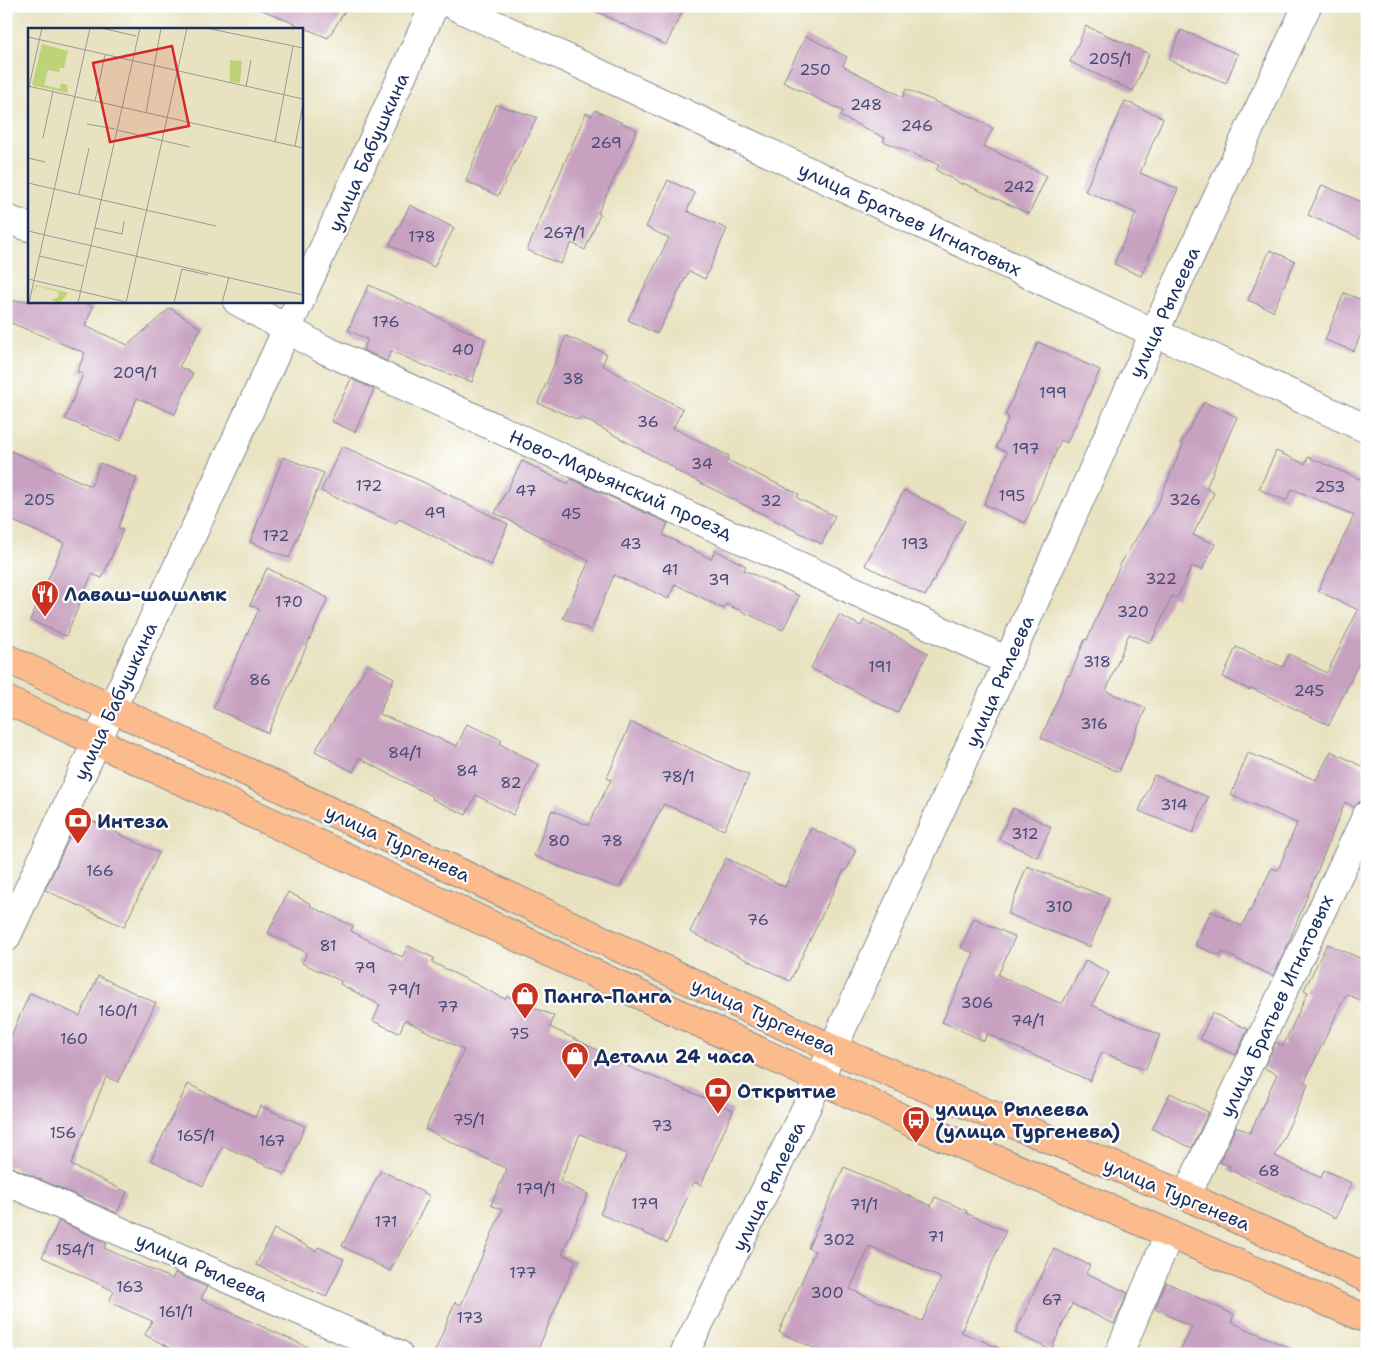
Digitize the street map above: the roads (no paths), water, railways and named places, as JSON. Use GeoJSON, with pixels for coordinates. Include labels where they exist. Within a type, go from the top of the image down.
{"type":"FeatureCollection","features":[{"type":"Feature","properties":{"kind":"highway","name":"улица Тургенева"},"geometry":{"type":"LineString","coordinates":[[6,658],[833,1049],[1186,1196],[1367,1278]]}},
{"type":"Feature","properties":{"kind":"highway","name":"улица Тургенева"},"geometry":{"type":"LineString","coordinates":[[6,700],[334,851],[923,1128],[1367,1319]]}},
{"type":"Feature","properties":{"kind":"street","name":"улица Бабушкина"},"geometry":{"type":"LineString","coordinates":[[302,296],[434,6]]}},
{"type":"Feature","properties":{"kind":"street","name":"улица Братьев Игнатовых"},"geometry":{"type":"LineString","coordinates":[[455,6],[1154,333],[1207,355],[1367,429]]}},
{"type":"Feature","properties":{"kind":"street","name":"улица Рылеева"},"geometry":{"type":"LineString","coordinates":[[684,1354],[806,1108],[1154,333],[1307,6]]}},
{"type":"Feature","properties":{"kind":"street"},"geometry":{"type":"LineString","coordinates":[[6,219],[28,227]]}},
{"type":"Feature","properties":{"kind":"street","name":"Ново-Марьянский проезд"},"geometry":{"type":"LineString","coordinates":[[240,302],[321,348],[1008,661]]}},
{"type":"Feature","properties":{"kind":"street","name":"улица Бабушкина"},"geometry":{"type":"LineString","coordinates":[[6,938],[299,302]]}},
{"type":"Feature","properties":{"kind":"street","name":"улица Братьев Игнатовых"},"geometry":{"type":"LineString","coordinates":[[1186,1196],[1367,815]]}},
{"type":"Feature","properties":{"kind":"street","name":"улица Рылеева"},"geometry":{"type":"LineString","coordinates":[[6,1180],[398,1354]]}},
{"type":"Feature","properties":{"kind":"street"},"geometry":{"type":"LineString","coordinates":[[1119,1354],[1169,1234]]}},
{"type":"Feature","properties":{"kind":"place","name":"Лаваш-шашлык"},"geometry":{"type":"Point","coordinates":[45,618]}},
{"type":"Feature","properties":{"kind":"place","name":"Интеза"},"geometry":{"type":"Point","coordinates":[78,845]}},
{"type":"Feature","properties":{"kind":"place","name":"Панга-Панга"},"geometry":{"type":"Point","coordinates":[525,1020]}},
{"type":"Feature","properties":{"kind":"place","name":"Детали 24 часа"},"geometry":{"type":"Point","coordinates":[575,1080]}},
{"type":"Feature","properties":{"kind":"place","name":"Открытие"},"geometry":{"type":"Point","coordinates":[718,1115]}},
{"type":"Feature","properties":{"kind":"place","name":"улица Рылеева (улица Тургенева)"},"geometry":{"type":"Point","coordinates":[916,1144]}}]}
